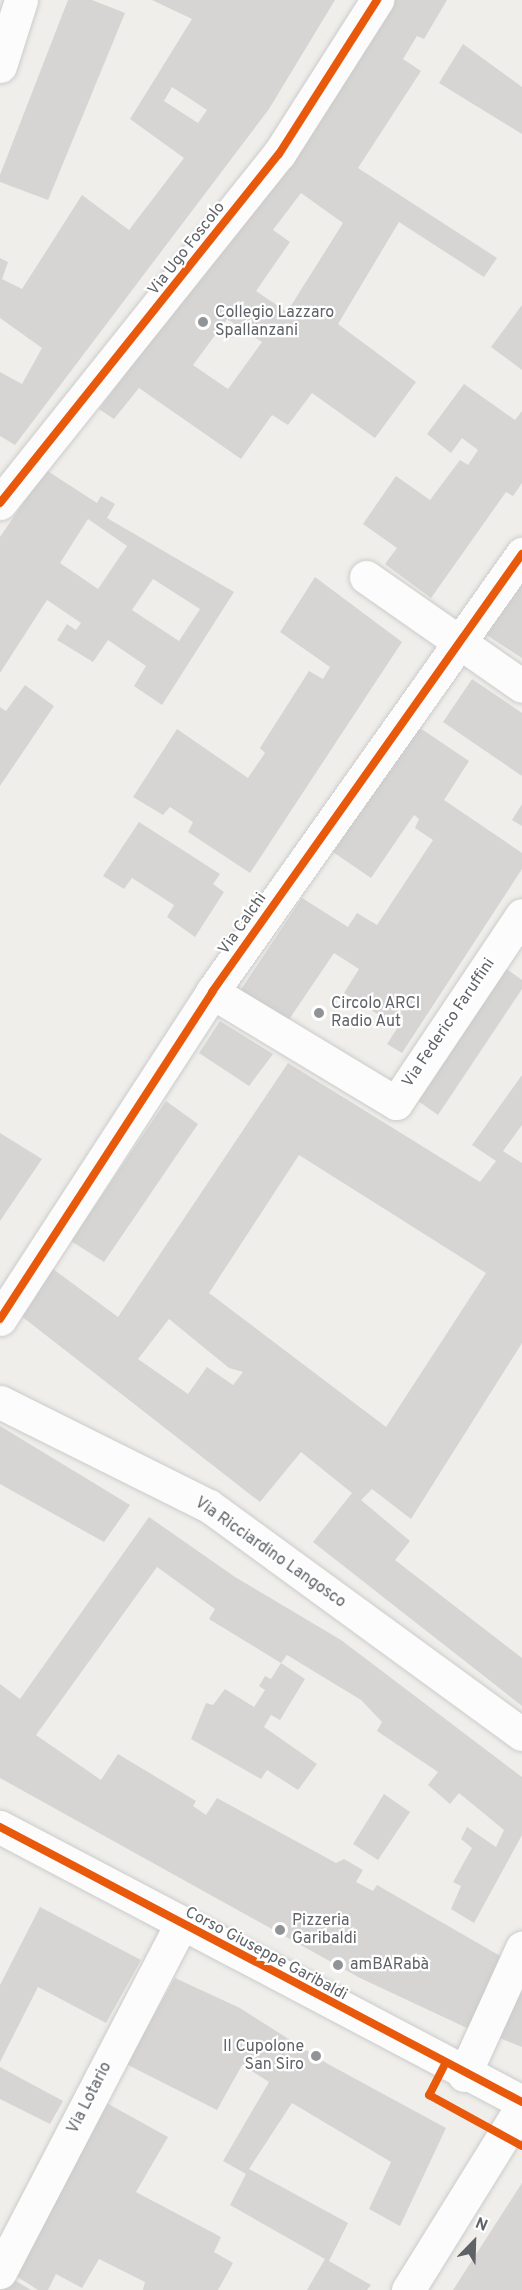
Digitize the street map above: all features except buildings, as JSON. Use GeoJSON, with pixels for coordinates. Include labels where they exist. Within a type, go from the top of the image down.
{"type":"FeatureCollection","features":[{"type":"Feature","properties":{"kind":"street"},"geometry":{"type":"LineString","coordinates":[[2,54],[21,0]]}},
{"type":"Feature","properties":{"kind":"street","name":"Via Ugo Foscolo"},"geometry":{"type":"LineString","coordinates":[[5,484],[279,154],[377,0]]}},
{"type":"Feature","properties":{"kind":"street","name":"Via Calchi"},"geometry":{"type":"LineString","coordinates":[[0,1319],[212,992],[454,643],[522,554]]}},
{"type":"Feature","properties":{"kind":"street"},"geometry":{"type":"LineString","coordinates":[[366,577],[454,643],[522,686]]}},
{"type":"Feature","properties":{"kind":"street","name":"Via Federico Faruffini"},"geometry":{"type":"LineString","coordinates":[[212,992],[396,1103],[522,915]]}},
{"type":"Feature","properties":{"kind":"street","name":"Via Ricciardino Langosco"},"geometry":{"type":"LineString","coordinates":[[0,1402],[208,1506],[522,1734]]}},
{"type":"Feature","properties":{"kind":"street","name":"Corso Giuseppe Garibaldi"},"geometry":{"type":"LineString","coordinates":[[0,1827],[522,2104]]}},
{"type":"Feature","properties":{"kind":"street","name":"Via Lotario"},"geometry":{"type":"LineString","coordinates":[[0,2272],[181,1924]]}},
{"type":"Feature","properties":{"kind":"street"},"geometry":{"type":"LineString","coordinates":[[464,2075],[522,1948]]}},
{"type":"Feature","properties":{"kind":"street"},"geometry":{"type":"LineString","coordinates":[[408,2290],[522,2104]]}},
{"type":"Feature","properties":{"kind":"cycle path"},"geometry":{"type":"LineString","coordinates":[[0,503],[279,154],[377,0]]}},
{"type":"Feature","properties":{"kind":"cycle path"},"geometry":{"type":"LineString","coordinates":[[0,1319],[212,992],[522,554]]}},
{"type":"Feature","properties":{"kind":"cycle path"},"geometry":{"type":"LineString","coordinates":[[0,1827],[522,2102]]}},
{"type":"Feature","properties":{"kind":"cycle path"},"geometry":{"type":"LineString","coordinates":[[445,2064],[429,2095],[522,2146]]}},
{"type":"Feature","properties":{"kind":"place","name":"Collegio Lazzaro Spallanzani"},"geometry":{"type":"Point","coordinates":[203,322]}},
{"type":"Feature","properties":{"kind":"place","name":"Circolo ARCI Radio Aut"},"geometry":{"type":"Point","coordinates":[319,1013]}},
{"type":"Feature","properties":{"kind":"place","name":"Pizzeria Garibaldi"},"geometry":{"type":"Point","coordinates":[280,1930]}},
{"type":"Feature","properties":{"kind":"place","name":"amBARabà"},"geometry":{"type":"Point","coordinates":[338,1965]}},
{"type":"Feature","properties":{"kind":"place","name":"Il Cupolone San Siro"},"geometry":{"type":"Point","coordinates":[316,2056]}}]}
